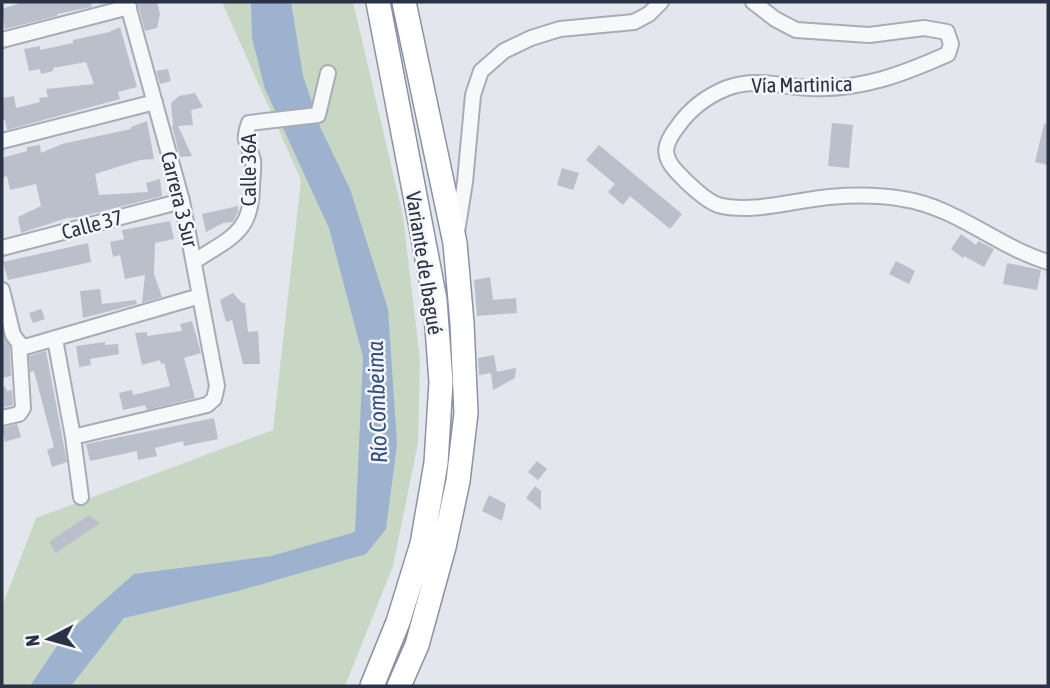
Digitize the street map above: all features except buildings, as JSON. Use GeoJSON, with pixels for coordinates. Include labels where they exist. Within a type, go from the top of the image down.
{"type":"FeatureCollection","features":[{"type":"Feature","properties":{"kind":"highway","name":"Variante de Ibagué"},"geometry":{"type":"LineString","coordinates":[[372,686],[398,622],[422,544],[436,463],[441,382],[435,300],[378,2]]}},
{"type":"Feature","properties":{"kind":"highway","name":"Variante de Ibagué"},"geometry":{"type":"LineString","coordinates":[[399,686],[417,645],[444,547],[458,481],[466,413],[455,243],[404,2]]}},
{"type":"Feature","properties":{"kind":"street"},"geometry":{"type":"LineString","coordinates":[[455,243],[465,182],[473,95],[481,71],[504,51],[531,38],[560,29],[634,22],[649,14],[661,2]]}},
{"type":"Feature","properties":{"kind":"street","name":"Vía Martinica"},"geometry":{"type":"LineString","coordinates":[[753,2],[775,19],[796,30],[869,35],[924,28],[947,32],[951,44],[948,54],[891,78],[848,86],[812,88],[749,82],[727,88],[697,104],[683,118],[666,148],[667,159],[688,183],[717,205],[753,207],[829,197],[904,199],[952,215],[1048,262]]}},
{"type":"Feature","properties":{"kind":"street"},"geometry":{"type":"LineString","coordinates":[[2,40],[128,4]]}},
{"type":"Feature","properties":{"kind":"street","name":"Carrera 3 Sur"},"geometry":{"type":"LineString","coordinates":[[73,437],[207,405],[214,399],[217,386],[182,201],[128,4]]}},
{"type":"Feature","properties":{"kind":"street","name":"Calle 36A"},"geometry":{"type":"LineString","coordinates":[[195,261],[243,228],[252,207],[253,161],[245,142],[249,123],[318,115],[328,73]]}},
{"type":"Feature","properties":{"kind":"street"},"geometry":{"type":"LineString","coordinates":[[2,141],[155,102]]}},
{"type":"Feature","properties":{"kind":"street","name":"Calle 37"},"geometry":{"type":"LineString","coordinates":[[2,248],[182,201]]}},
{"type":"Feature","properties":{"kind":"street"},"geometry":{"type":"LineString","coordinates":[[2,290],[13,335],[25,347],[200,296]]}},
{"type":"Feature","properties":{"kind":"street"},"geometry":{"type":"LineString","coordinates":[[55,339],[81,497]]}},
{"type":"Feature","properties":{"kind":"street"},"geometry":{"type":"LineString","coordinates":[[2,418],[19,414],[23,408],[19,343]]}},
{"type":"Feature","properties":{"kind":"green space"},"geometry":{"type":"Polygon","coordinates":[[[222,2],[353,2],[403,216],[420,360],[418,443],[393,566],[345,686],[2,686],[2,607],[36,518],[273,430],[301,180],[222,2]]]}},
{"type":"Feature","properties":{"kind":"water","name":"Río Combeima"},"geometry":{"type":"Polygon","coordinates":[[[251,2],[291,2],[303,76],[321,129],[350,189],[388,309],[397,444],[386,529],[366,554],[238,591],[124,618],[71,686],[30,686],[63,637],[134,574],[271,556],[355,532],[363,357],[329,228],[265,89],[252,38],[251,2]]]}}]}
